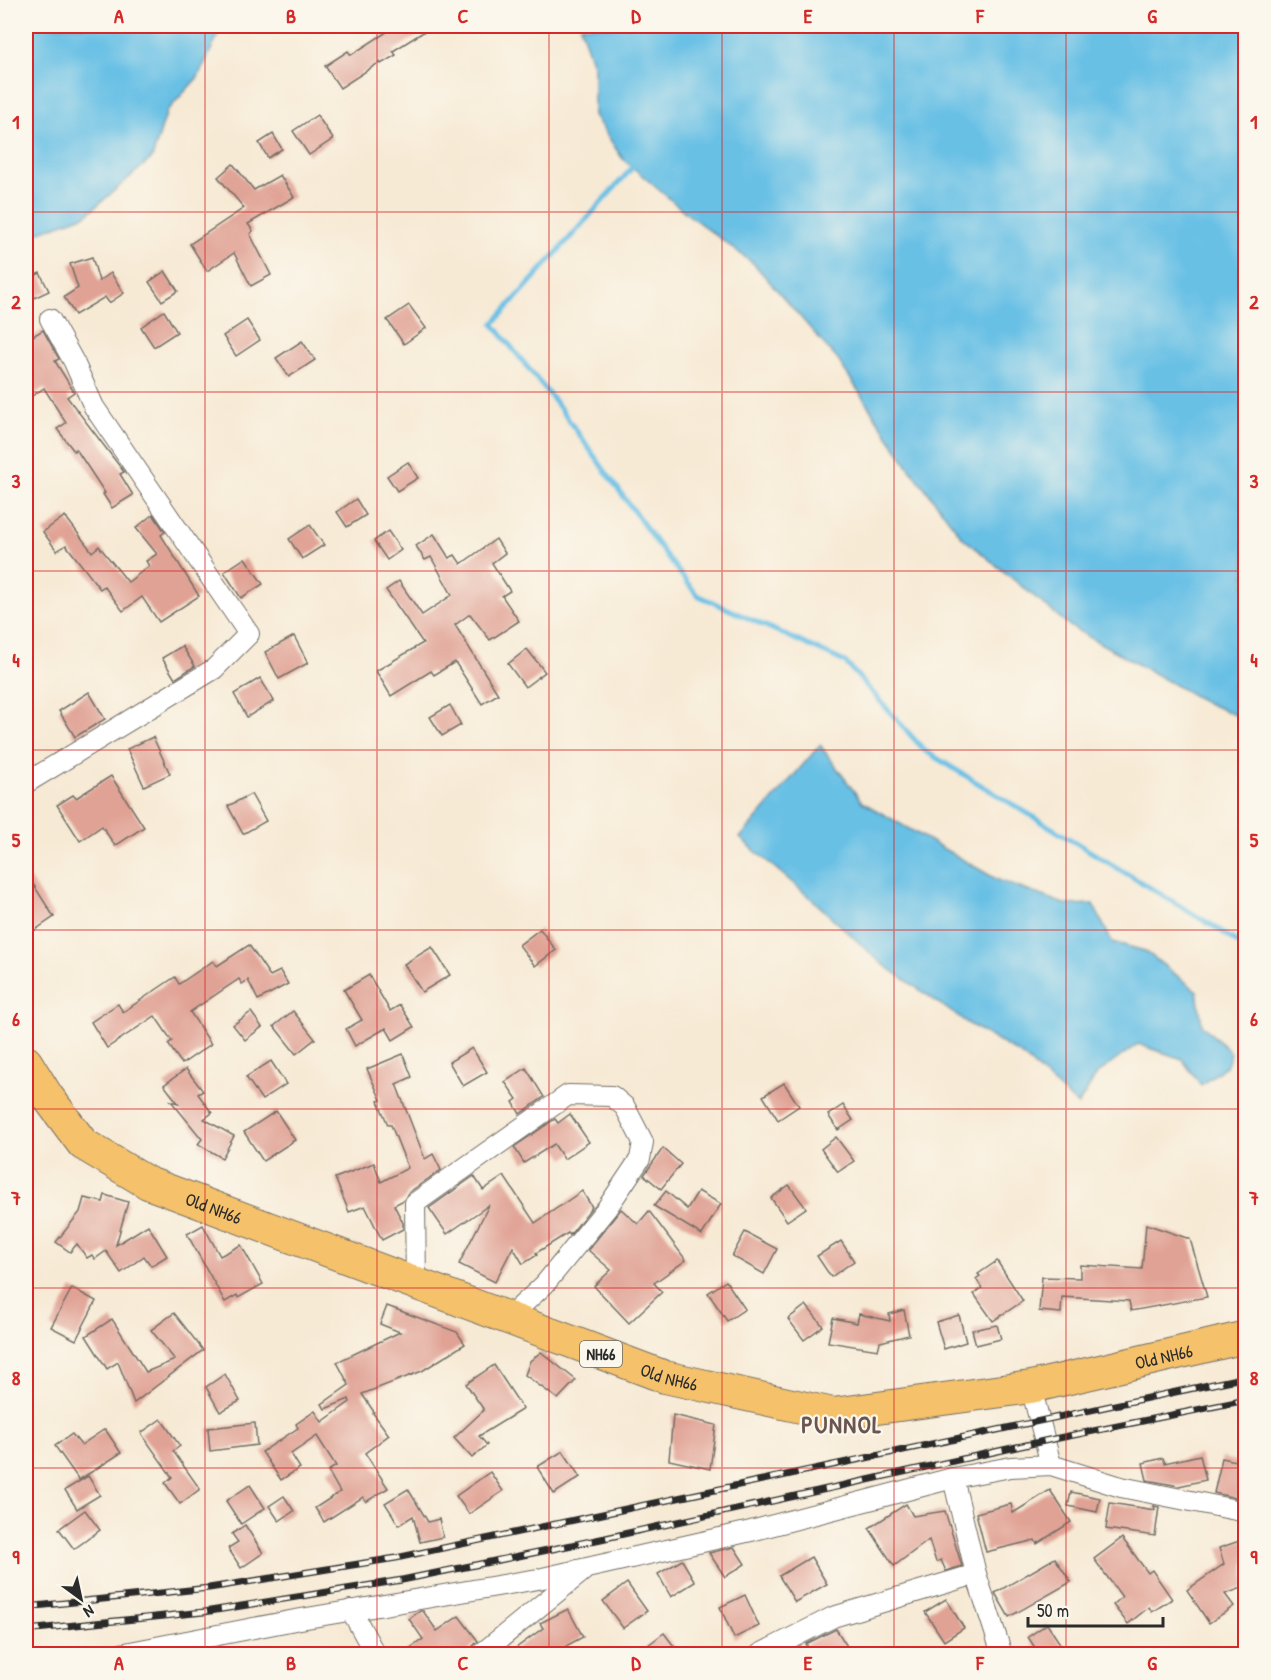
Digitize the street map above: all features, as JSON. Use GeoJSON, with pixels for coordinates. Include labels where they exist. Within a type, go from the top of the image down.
{"type":"FeatureCollection","features":[{"type":"Feature","properties":{"kind":"main road","name":"Old NH66"},"geometry":{"type":"LineString","coordinates":[[26,1062],[47,1096],[83,1144],[148,1183],[665,1377],[834,1414],[1031,1387],[1245,1337]]}},
{"type":"Feature","properties":{"kind":"street"},"geometry":{"type":"LineString","coordinates":[[26,783],[214,669],[249,634],[94,407],[74,362],[50,319]]}},
{"type":"Feature","properties":{"kind":"street"},"geometry":{"type":"LineString","coordinates":[[416,1284],[415,1203],[568,1095],[612,1096],[625,1107],[642,1142],[640,1159],[607,1208],[544,1285],[507,1319]]}},
{"type":"Feature","properties":{"kind":"street"},"geometry":{"type":"LineString","coordinates":[[1031,1387],[1051,1465]]}},
{"type":"Feature","properties":{"kind":"street"},"geometry":{"type":"LineString","coordinates":[[120,1654],[294,1620],[538,1579],[751,1531],[953,1478],[1011,1467],[1051,1465],[1121,1487],[1245,1512]]}},
{"type":"Feature","properties":{"kind":"street"},"geometry":{"type":"LineString","coordinates":[[953,1478],[976,1574],[1002,1654]]}},
{"type":"Feature","properties":{"kind":"street"},"geometry":{"type":"LineString","coordinates":[[481,1654],[587,1568]]}},
{"type":"Feature","properties":{"kind":"street"},"geometry":{"type":"LineString","coordinates":[[760,1654],[833,1617],[976,1574]]}},
{"type":"Feature","properties":{"kind":"street"},"geometry":{"type":"LineString","coordinates":[[351,1610],[375,1654]]}},
{"type":"Feature","properties":{"kind":"water"},"geometry":{"type":"Polygon","coordinates":[[[26,26],[221,26],[198,77],[167,111],[152,158],[86,215],[26,237],[26,26]]]}},
{"type":"Feature","properties":{"kind":"water"},"geometry":{"type":"Polygon","coordinates":[[[580,26],[1245,26],[1245,719],[1207,703],[1071,627],[962,537],[908,466],[838,360],[754,264],[686,213],[622,158],[594,115],[594,68],[580,26]]]}},
{"type":"Feature","properties":{"kind":"water"},"geometry":{"type":"Polygon","coordinates":[[[820,745],[862,802],[998,880],[1067,905],[1093,904],[1112,942],[1145,951],[1197,991],[1202,1025],[1231,1053],[1227,1065],[1201,1085],[1182,1059],[1138,1044],[1097,1074],[1078,1105],[1020,1054],[969,1024],[881,963],[814,901],[740,838],[820,745]]]}},
{"type":"Feature","properties":{"kind":"building"},"geometry":{"type":"Polygon","coordinates":[[[396,26],[433,26],[393,51],[396,55],[381,64],[380,62],[340,88],[325,66],[348,51],[351,55],[396,26]]]}},
{"type":"Feature","properties":{"kind":"building"},"geometry":{"type":"Polygon","coordinates":[[[317,115],[333,139],[309,155],[293,131],[317,115]]]}},
{"type":"Feature","properties":{"kind":"building"},"geometry":{"type":"Polygon","coordinates":[[[273,134],[282,149],[268,158],[259,143],[273,134]]]}},
{"type":"Feature","properties":{"kind":"building"},"geometry":{"type":"Polygon","coordinates":[[[233,164],[254,190],[280,175],[294,197],[248,224],[253,231],[250,234],[271,275],[251,286],[234,253],[207,271],[190,244],[244,208],[218,177],[233,164]]]}},
{"type":"Feature","properties":{"kind":"building"},"geometry":{"type":"Polygon","coordinates":[[[92,257],[99,281],[111,273],[124,293],[109,303],[105,297],[75,315],[64,297],[78,288],[70,264],[92,257]]]}},
{"type":"Feature","properties":{"kind":"building"},"geometry":{"type":"Polygon","coordinates":[[[165,271],[178,291],[162,301],[149,282],[165,271]]]}},
{"type":"Feature","properties":{"kind":"building"},"geometry":{"type":"Polygon","coordinates":[[[40,273],[49,291],[32,299],[26,280],[40,273]]]}},
{"type":"Feature","properties":{"kind":"building"},"geometry":{"type":"Polygon","coordinates":[[[409,305],[426,328],[404,344],[387,320],[409,305]]]}},
{"type":"Feature","properties":{"kind":"building"},"geometry":{"type":"Polygon","coordinates":[[[164,311],[177,332],[154,347],[141,327],[164,311]]]}},
{"type":"Feature","properties":{"kind":"building"},"geometry":{"type":"Polygon","coordinates":[[[247,320],[260,340],[236,356],[223,336],[247,320]]]}},
{"type":"Feature","properties":{"kind":"building"},"geometry":{"type":"Polygon","coordinates":[[[43,330],[59,359],[55,361],[74,392],[67,397],[124,472],[120,474],[133,495],[112,508],[103,494],[105,493],[76,449],[74,451],[57,429],[66,423],[44,388],[26,400],[26,340],[43,330]]]}},
{"type":"Feature","properties":{"kind":"building"},"geometry":{"type":"Polygon","coordinates":[[[302,341],[315,360],[289,377],[276,358],[302,341]]]}},
{"type":"Feature","properties":{"kind":"building"},"geometry":{"type":"Polygon","coordinates":[[[408,462],[418,478],[397,491],[387,476],[408,462]]]}},
{"type":"Feature","properties":{"kind":"building"},"geometry":{"type":"Polygon","coordinates":[[[356,499],[366,515],[347,527],[337,512],[356,499]]]}},
{"type":"Feature","properties":{"kind":"building"},"geometry":{"type":"Polygon","coordinates":[[[153,514],[165,532],[161,535],[199,596],[159,622],[142,597],[123,611],[104,586],[100,589],[66,545],[57,551],[43,532],[65,516],[92,552],[99,546],[128,582],[149,566],[146,561],[157,554],[136,528],[153,514]]]}},
{"type":"Feature","properties":{"kind":"building"},"geometry":{"type":"Polygon","coordinates":[[[310,525],[324,545],[302,559],[289,539],[310,525]]]}},
{"type":"Feature","properties":{"kind":"building"},"geometry":{"type":"Polygon","coordinates":[[[388,531],[401,550],[387,560],[374,541],[388,531]]]}},
{"type":"Feature","properties":{"kind":"building"},"geometry":{"type":"Polygon","coordinates":[[[434,534],[449,558],[455,555],[461,564],[496,539],[505,553],[492,563],[510,591],[502,596],[519,621],[490,640],[470,614],[455,625],[498,694],[482,704],[455,662],[434,675],[431,671],[391,696],[376,671],[423,643],[386,590],[399,581],[422,615],[452,595],[431,557],[425,560],[416,546],[434,534]]]}},
{"type":"Feature","properties":{"kind":"building"},"geometry":{"type":"Polygon","coordinates":[[[245,558],[263,584],[241,598],[224,572],[245,558]]]}},
{"type":"Feature","properties":{"kind":"building"},"geometry":{"type":"Polygon","coordinates":[[[294,636],[308,663],[279,679],[265,652],[294,636]]]}},
{"type":"Feature","properties":{"kind":"building"},"geometry":{"type":"Polygon","coordinates":[[[182,646],[195,666],[175,679],[162,658],[182,646]]]}},
{"type":"Feature","properties":{"kind":"building"},"geometry":{"type":"Polygon","coordinates":[[[527,649],[545,672],[525,687],[508,664],[527,649]]]}},
{"type":"Feature","properties":{"kind":"building"},"geometry":{"type":"Polygon","coordinates":[[[260,678],[274,701],[247,717],[234,694],[260,678]]]}},
{"type":"Feature","properties":{"kind":"building"},"geometry":{"type":"Polygon","coordinates":[[[89,692],[105,719],[75,737],[59,711],[89,692]]]}},
{"type":"Feature","properties":{"kind":"building"},"geometry":{"type":"Polygon","coordinates":[[[450,705],[461,725],[442,736],[430,717],[450,705]]]}},
{"type":"Feature","properties":{"kind":"building"},"geometry":{"type":"Polygon","coordinates":[[[153,737],[170,774],[144,786],[127,749],[153,737]]]}},
{"type":"Feature","properties":{"kind":"building"},"geometry":{"type":"Polygon","coordinates":[[[111,776],[144,827],[115,846],[102,826],[80,841],[57,805],[73,795],[76,798],[111,776]]]}},
{"type":"Feature","properties":{"kind":"building"},"geometry":{"type":"Polygon","coordinates":[[[251,794],[266,821],[243,834],[228,806],[251,794]]]}},
{"type":"Feature","properties":{"kind":"building"},"geometry":{"type":"Polygon","coordinates":[[[26,873],[54,917],[26,936],[26,873]]]}},
{"type":"Feature","properties":{"kind":"building"},"geometry":{"type":"Polygon","coordinates":[[[540,929],[556,950],[535,966],[519,945],[540,929]]]}},
{"type":"Feature","properties":{"kind":"building"},"geometry":{"type":"Polygon","coordinates":[[[249,945],[270,976],[280,971],[288,984],[258,1000],[248,980],[242,984],[239,979],[190,1012],[211,1044],[182,1064],[168,1044],[172,1041],[155,1016],[107,1048],[91,1022],[118,1004],[123,1012],[175,977],[179,984],[213,961],[217,966],[249,945]]]}},
{"type":"Feature","properties":{"kind":"building"},"geometry":{"type":"Polygon","coordinates":[[[432,947],[450,975],[422,992],[404,964],[432,947]]]}},
{"type":"Feature","properties":{"kind":"building"},"geometry":{"type":"Polygon","coordinates":[[[369,975],[390,1011],[400,1005],[414,1027],[393,1040],[386,1028],[355,1046],[346,1029],[362,1020],[344,990],[369,975]]]}},
{"type":"Feature","properties":{"kind":"building"},"geometry":{"type":"Polygon","coordinates":[[[293,1011],[315,1039],[296,1054],[274,1026],[293,1011]]]}},
{"type":"Feature","properties":{"kind":"building"},"geometry":{"type":"Polygon","coordinates":[[[251,1012],[262,1027],[245,1040],[233,1025],[251,1012]]]}},
{"type":"Feature","properties":{"kind":"building"},"geometry":{"type":"Polygon","coordinates":[[[472,1048],[487,1072],[463,1086],[449,1062],[472,1048]]]}},
{"type":"Feature","properties":{"kind":"building"},"geometry":{"type":"Polygon","coordinates":[[[403,1054],[412,1077],[396,1084],[425,1159],[433,1154],[441,1170],[408,1193],[404,1200],[394,1205],[403,1223],[403,1229],[382,1240],[365,1206],[349,1212],[335,1178],[374,1163],[381,1182],[408,1168],[391,1125],[388,1125],[378,1101],[381,1100],[367,1069],[403,1054]]]}},
{"type":"Feature","properties":{"kind":"building"},"geometry":{"type":"Polygon","coordinates":[[[271,1061],[286,1084],[262,1100],[246,1077],[271,1061]]]}},
{"type":"Feature","properties":{"kind":"building"},"geometry":{"type":"Polygon","coordinates":[[[526,1068],[544,1097],[520,1114],[513,1102],[517,1099],[505,1082],[526,1068]]]}},
{"type":"Feature","properties":{"kind":"building"},"geometry":{"type":"Polygon","coordinates":[[[186,1069],[203,1091],[198,1094],[212,1113],[204,1119],[234,1136],[222,1158],[198,1144],[202,1139],[171,1101],[178,1103],[164,1085],[186,1069]]]}},
{"type":"Feature","properties":{"kind":"building"},"geometry":{"type":"Polygon","coordinates":[[[784,1083],[799,1106],[778,1120],[763,1096],[784,1083]]]}},
{"type":"Feature","properties":{"kind":"building"},"geometry":{"type":"Polygon","coordinates":[[[843,1105],[853,1120],[838,1130],[828,1115],[843,1105]]]}},
{"type":"Feature","properties":{"kind":"building"},"geometry":{"type":"Polygon","coordinates":[[[276,1111],[295,1140],[263,1161],[244,1132],[276,1111]]]}},
{"type":"Feature","properties":{"kind":"building"},"geometry":{"type":"Polygon","coordinates":[[[570,1114],[589,1142],[564,1159],[554,1144],[524,1163],[514,1147],[555,1119],[558,1123],[570,1114]]]}},
{"type":"Feature","properties":{"kind":"building"},"geometry":{"type":"Polygon","coordinates":[[[836,1137],[854,1161],[838,1172],[821,1149],[836,1137]]]}},
{"type":"Feature","properties":{"kind":"building"},"geometry":{"type":"Polygon","coordinates":[[[663,1148],[681,1164],[661,1189],[644,1175],[663,1148]]]}},
{"type":"Feature","properties":{"kind":"building"},"geometry":{"type":"Polygon","coordinates":[[[474,1176],[483,1190],[504,1176],[535,1223],[582,1191],[592,1207],[570,1235],[568,1233],[523,1264],[513,1247],[495,1282],[459,1264],[489,1205],[447,1234],[429,1208],[474,1176]]]}},
{"type":"Feature","properties":{"kind":"building"},"geometry":{"type":"Polygon","coordinates":[[[789,1185],[806,1208],[787,1221],[771,1198],[789,1185]]]}},
{"type":"Feature","properties":{"kind":"building"},"geometry":{"type":"Polygon","coordinates":[[[666,1191],[687,1209],[698,1191],[721,1204],[702,1235],[654,1206],[666,1191]]]}},
{"type":"Feature","properties":{"kind":"building"},"geometry":{"type":"Polygon","coordinates":[[[105,1195],[128,1202],[116,1245],[148,1225],[167,1256],[151,1266],[144,1256],[121,1273],[106,1251],[95,1259],[92,1255],[87,1258],[77,1244],[70,1252],[56,1242],[80,1212],[84,1198],[103,1202],[105,1195]]]}},
{"type":"Feature","properties":{"kind":"building"},"geometry":{"type":"Polygon","coordinates":[[[621,1209],[638,1224],[649,1211],[686,1260],[654,1283],[662,1292],[629,1323],[594,1286],[611,1270],[588,1250],[621,1209]]]}},
{"type":"Feature","properties":{"kind":"building"},"geometry":{"type":"Polygon","coordinates":[[[1146,1224],[1190,1239],[1207,1297],[1131,1311],[1129,1301],[1062,1297],[1061,1313],[1039,1311],[1042,1277],[1080,1278],[1080,1265],[1142,1269],[1146,1224]]]}},
{"type":"Feature","properties":{"kind":"building"},"geometry":{"type":"Polygon","coordinates":[[[203,1225],[220,1256],[241,1245],[263,1284],[238,1298],[237,1295],[225,1302],[187,1234],[203,1225]]]}},
{"type":"Feature","properties":{"kind":"building"},"geometry":{"type":"Polygon","coordinates":[[[745,1232],[777,1249],[764,1274],[732,1256],[745,1232]]]}},
{"type":"Feature","properties":{"kind":"building"},"geometry":{"type":"Polygon","coordinates":[[[841,1241],[854,1261],[831,1277],[817,1256],[841,1241]]]}},
{"type":"Feature","properties":{"kind":"building"},"geometry":{"type":"Polygon","coordinates":[[[997,1261],[1023,1301],[993,1321],[974,1294],[982,1288],[976,1279],[980,1276],[978,1274],[997,1261]]]}},
{"type":"Feature","properties":{"kind":"building"},"geometry":{"type":"Polygon","coordinates":[[[726,1281],[745,1309],[727,1321],[708,1293],[726,1281]]]}},
{"type":"Feature","properties":{"kind":"building"},"geometry":{"type":"Polygon","coordinates":[[[72,1288],[96,1301],[76,1340],[51,1327],[72,1288]]]}},
{"type":"Feature","properties":{"kind":"building"},"geometry":{"type":"Polygon","coordinates":[[[806,1305],[823,1326],[804,1340],[788,1319],[806,1305]]]}},
{"type":"Feature","properties":{"kind":"building"},"geometry":{"type":"Polygon","coordinates":[[[387,1306],[457,1332],[465,1344],[422,1371],[362,1394],[389,1435],[365,1453],[388,1488],[366,1502],[363,1497],[324,1522],[315,1508],[340,1492],[328,1471],[336,1466],[317,1436],[291,1454],[300,1468],[281,1480],[262,1452],[298,1428],[296,1424],[315,1411],[322,1422],[350,1402],[349,1399],[325,1409],[322,1404],[349,1385],[337,1362],[400,1332],[380,1324],[387,1306]]]}},
{"type":"Feature","properties":{"kind":"building"},"geometry":{"type":"Polygon","coordinates":[[[904,1310],[909,1335],[880,1342],[878,1350],[828,1342],[833,1318],[857,1323],[859,1314],[890,1321],[889,1314],[904,1310]]]}},
{"type":"Feature","properties":{"kind":"building"},"geometry":{"type":"Polygon","coordinates":[[[174,1313],[203,1350],[134,1403],[118,1362],[107,1369],[86,1336],[112,1319],[146,1372],[175,1360],[151,1330],[174,1313]]]}},
{"type":"Feature","properties":{"kind":"building"},"geometry":{"type":"Polygon","coordinates":[[[959,1315],[966,1342],[944,1349],[936,1322],[959,1315]]]}},
{"type":"Feature","properties":{"kind":"building"},"geometry":{"type":"Polygon","coordinates":[[[997,1325],[1001,1339],[976,1345],[972,1330],[997,1325]]]}},
{"type":"Feature","properties":{"kind":"building"},"geometry":{"type":"Polygon","coordinates":[[[541,1352],[576,1380],[558,1399],[525,1375],[530,1361],[541,1352]]]}},
{"type":"Feature","properties":{"kind":"building"},"geometry":{"type":"Polygon","coordinates":[[[494,1365],[523,1409],[479,1436],[487,1445],[472,1458],[454,1438],[484,1410],[466,1384],[494,1365]]]}},
{"type":"Feature","properties":{"kind":"building"},"geometry":{"type":"Polygon","coordinates":[[[225,1374],[240,1401],[220,1412],[206,1387],[225,1374]]]}},
{"type":"Feature","properties":{"kind":"building"},"geometry":{"type":"Polygon","coordinates":[[[673,1415],[716,1425],[710,1469],[669,1460],[673,1415]]]}},
{"type":"Feature","properties":{"kind":"building"},"geometry":{"type":"Polygon","coordinates":[[[161,1419],[180,1446],[173,1451],[200,1489],[180,1504],[165,1483],[172,1477],[141,1433],[161,1419]]]}},
{"type":"Feature","properties":{"kind":"building"},"geometry":{"type":"Polygon","coordinates":[[[255,1423],[257,1445],[210,1451],[208,1428],[255,1423]]]}},
{"type":"Feature","properties":{"kind":"building"},"geometry":{"type":"Polygon","coordinates":[[[105,1429],[121,1453],[79,1480],[55,1446],[72,1434],[81,1445],[105,1429]]]}},
{"type":"Feature","properties":{"kind":"building"},"geometry":{"type":"Polygon","coordinates":[[[563,1451],[580,1477],[554,1494],[537,1467],[563,1451]]]}},
{"type":"Feature","properties":{"kind":"building"},"geometry":{"type":"Polygon","coordinates":[[[1200,1455],[1206,1480],[1179,1486],[1147,1480],[1143,1463],[1163,1458],[1165,1463],[1200,1455]]]}},
{"type":"Feature","properties":{"kind":"building"},"geometry":{"type":"Polygon","coordinates":[[[1222,1458],[1245,1463],[1245,1500],[1214,1493],[1222,1458]]]}},
{"type":"Feature","properties":{"kind":"building"},"geometry":{"type":"Polygon","coordinates":[[[490,1472],[503,1491],[469,1514],[456,1496],[490,1472]]]}},
{"type":"Feature","properties":{"kind":"building"},"geometry":{"type":"Polygon","coordinates":[[[88,1476],[100,1495],[77,1509],[65,1490],[88,1476]]]}},
{"type":"Feature","properties":{"kind":"building"},"geometry":{"type":"Polygon","coordinates":[[[250,1485],[265,1508],[241,1524],[226,1501],[250,1485]]]}},
{"type":"Feature","properties":{"kind":"building"},"geometry":{"type":"Polygon","coordinates":[[[408,1489],[428,1522],[439,1519],[443,1537],[420,1542],[413,1516],[399,1525],[385,1503],[408,1489]]]}},
{"type":"Feature","properties":{"kind":"building"},"geometry":{"type":"Polygon","coordinates":[[[1050,1490],[1071,1522],[1037,1544],[1035,1540],[986,1552],[976,1513],[1011,1504],[1013,1513],[1050,1490]]]}},
{"type":"Feature","properties":{"kind":"building"},"geometry":{"type":"Polygon","coordinates":[[[1071,1492],[1100,1498],[1097,1512],[1068,1506],[1071,1492]]]}},
{"type":"Feature","properties":{"kind":"building"},"geometry":{"type":"Polygon","coordinates":[[[284,1496],[294,1511],[279,1521],[269,1506],[284,1496]]]}},
{"type":"Feature","properties":{"kind":"building"},"geometry":{"type":"Polygon","coordinates":[[[1110,1503],[1155,1510],[1154,1506],[1159,1507],[1155,1536],[1106,1529],[1110,1503]]]}},
{"type":"Feature","properties":{"kind":"building"},"geometry":{"type":"Polygon","coordinates":[[[906,1504],[913,1516],[945,1511],[962,1566],[946,1571],[941,1560],[936,1562],[929,1540],[894,1566],[869,1528],[906,1504]]]}},
{"type":"Feature","properties":{"kind":"building"},"geometry":{"type":"Polygon","coordinates":[[[85,1510],[100,1530],[74,1549],[59,1529],[85,1510]]]}},
{"type":"Feature","properties":{"kind":"building"},"geometry":{"type":"Polygon","coordinates":[[[245,1525],[263,1553],[241,1568],[228,1548],[238,1542],[232,1534],[245,1525]]]}},
{"type":"Feature","properties":{"kind":"building"},"geometry":{"type":"Polygon","coordinates":[[[1122,1538],[1148,1573],[1152,1570],[1172,1599],[1152,1612],[1149,1607],[1128,1624],[1113,1605],[1122,1597],[1094,1559],[1122,1538]]]}},
{"type":"Feature","properties":{"kind":"building"},"geometry":{"type":"Polygon","coordinates":[[[1245,1539],[1245,1587],[1225,1594],[1234,1606],[1209,1623],[1187,1590],[1224,1564],[1219,1548],[1245,1539]]]}},
{"type":"Feature","properties":{"kind":"building"},"geometry":{"type":"Polygon","coordinates":[[[734,1547],[745,1564],[725,1577],[709,1553],[734,1547]]]}},
{"type":"Feature","properties":{"kind":"building"},"geometry":{"type":"Polygon","coordinates":[[[811,1557],[827,1584],[795,1602],[779,1576],[811,1557]]]}},
{"type":"Feature","properties":{"kind":"building"},"geometry":{"type":"Polygon","coordinates":[[[1055,1558],[1071,1582],[1009,1617],[995,1593],[1055,1558]]]}},
{"type":"Feature","properties":{"kind":"building"},"geometry":{"type":"Polygon","coordinates":[[[682,1560],[695,1582],[671,1597],[658,1574],[682,1560]]]}},
{"type":"Feature","properties":{"kind":"building"},"geometry":{"type":"Polygon","coordinates":[[[627,1583],[647,1611],[623,1628],[603,1601],[627,1583]]]}},
{"type":"Feature","properties":{"kind":"building"},"geometry":{"type":"Polygon","coordinates":[[[745,1595],[759,1626],[734,1638],[720,1607],[745,1595]]]}},
{"type":"Feature","properties":{"kind":"building"},"geometry":{"type":"Polygon","coordinates":[[[946,1599],[964,1628],[944,1641],[925,1612],[946,1599]]]}},
{"type":"Feature","properties":{"kind":"building"},"geometry":{"type":"Polygon","coordinates":[[[568,1609],[583,1637],[551,1654],[508,1654],[543,1628],[540,1623],[568,1609]]]}},
{"type":"Feature","properties":{"kind":"building"},"geometry":{"type":"Polygon","coordinates":[[[423,1611],[437,1631],[459,1616],[478,1641],[470,1649],[469,1654],[402,1654],[423,1639],[409,1619],[423,1611]]]}},
{"type":"Feature","properties":{"kind":"building"},"geometry":{"type":"Polygon","coordinates":[[[1047,1624],[1063,1648],[1053,1654],[1039,1654],[1028,1637],[1047,1624]]]}},
{"type":"Feature","properties":{"kind":"building"},"geometry":{"type":"Polygon","coordinates":[[[836,1629],[852,1654],[812,1654],[806,1644],[836,1629]]]}},
{"type":"Feature","properties":{"kind":"building"},"geometry":{"type":"Polygon","coordinates":[[[664,1633],[680,1654],[636,1654],[664,1633]]]}},
{"type":"Feature","properties":{"kind":"waterway"},"geometry":{"type":"LineString","coordinates":[[632,168],[493,324],[560,408],[697,595],[845,662],[925,751],[1218,929],[1246,949]]}},
{"type":"Feature","properties":{"kind":"railway"},"geometry":{"type":"LineString","coordinates":[[26,1607],[209,1588],[396,1558],[1246,1377]]}},
{"type":"Feature","properties":{"kind":"railway"},"geometry":{"type":"LineString","coordinates":[[26,1630],[204,1612],[402,1580],[601,1539],[1044,1441],[1246,1400]]}},
{"type":"Feature","properties":{"kind":"district","name":"PUNNOL"},"geometry":{"type":"Point","coordinates":[842,1424]}}]}
